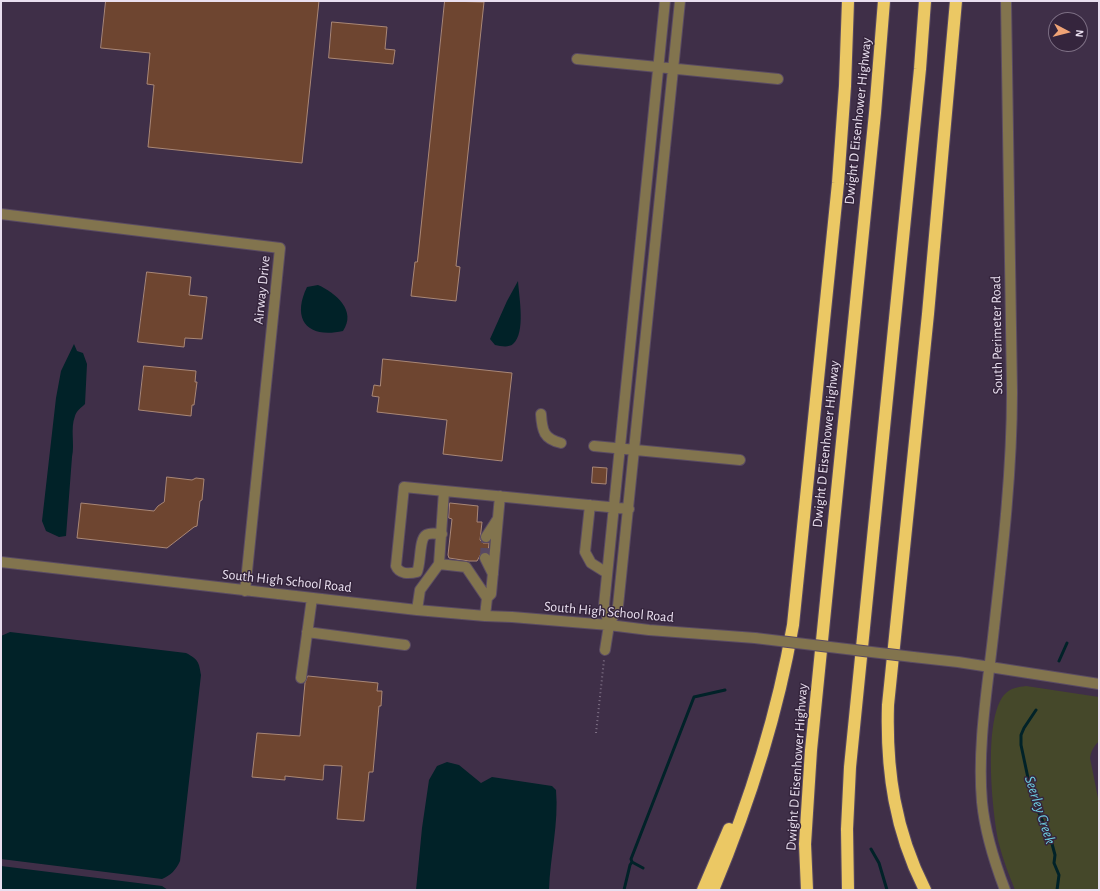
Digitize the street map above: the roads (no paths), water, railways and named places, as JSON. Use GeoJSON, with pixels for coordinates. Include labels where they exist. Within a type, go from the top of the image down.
{"type":"FeatureCollection","features":[{"type":"Feature","properties":{"kind":"highway"},"geometry":{"type":"LineString","coordinates":[[713,890],[734,837],[762,757],[784,672],[793,625],[839,175],[845,86],[848,1]]}},
{"type":"Feature","properties":{"kind":"highway","name":"Dwight D Eisenhower Highway"},"geometry":{"type":"LineString","coordinates":[[807,890],[805,844],[809,766],[875,113],[884,1]]}},
{"type":"Feature","properties":{"kind":"highway"},"geometry":{"type":"LineString","coordinates":[[848,890],[847,829],[850,767],[920,69],[925,1]]}},
{"type":"Feature","properties":{"kind":"highway"},"geometry":{"type":"LineString","coordinates":[[925,890],[907,847],[896,810],[888,761],[888,705],[928,314],[956,1]]}},
{"type":"Feature","properties":{"kind":"highway"},"geometry":{"type":"LineString","coordinates":[[703,890],[762,757]]}},
{"type":"Feature","properties":{"kind":"street"},"geometry":{"type":"LineString","coordinates":[[609,625],[604,604],[665,1]]}},
{"type":"Feature","properties":{"kind":"street"},"geometry":{"type":"LineString","coordinates":[[605,650],[609,625],[618,606],[680,1]]}},
{"type":"Feature","properties":{"kind":"street","name":"South Perimeter Road"},"geometry":{"type":"LineString","coordinates":[[990,667],[1010,472],[1012,430],[1006,1]]}},
{"type":"Feature","properties":{"kind":"street"},"geometry":{"type":"LineString","coordinates":[[577,60],[674,68],[778,80]]}},
{"type":"Feature","properties":{"kind":"street","name":"Airway Drive"},"geometry":{"type":"LineString","coordinates":[[1,214],[280,248],[245,591]]}},
{"type":"Feature","properties":{"kind":"street"},"geometry":{"type":"LineString","coordinates":[[541,414],[544,433],[553,441],[561,443]]}},
{"type":"Feature","properties":{"kind":"street"},"geometry":{"type":"LineString","coordinates":[[594,446],[740,460]]}},
{"type":"Feature","properties":{"kind":"street"},"geometry":{"type":"LineString","coordinates":[[442,534],[430,533],[424,536],[420,568],[417,572],[401,572],[397,570],[396,566],[404,486],[629,509]]}},
{"type":"Feature","properties":{"kind":"street"},"geometry":{"type":"LineString","coordinates":[[417,610],[420,590],[439,564],[444,491]]}},
{"type":"Feature","properties":{"kind":"street"},"geometry":{"type":"LineString","coordinates":[[485,616],[487,598],[491,594],[500,496]]}},
{"type":"Feature","properties":{"kind":"street"},"geometry":{"type":"LineString","coordinates":[[590,505],[585,552],[591,563],[607,573]]}},
{"type":"Feature","properties":{"kind":"street"},"geometry":{"type":"LineString","coordinates":[[486,537],[498,519]]}},
{"type":"Feature","properties":{"kind":"street"},"geometry":{"type":"LineString","coordinates":[[485,558],[493,574]]}},
{"type":"Feature","properties":{"kind":"street","name":"South High School Road"},"geometry":{"type":"LineString","coordinates":[[1,562],[417,610],[755,638],[990,667],[1099,684]]}},
{"type":"Feature","properties":{"kind":"street"},"geometry":{"type":"LineString","coordinates":[[439,564],[466,567],[487,598]]}},
{"type":"Feature","properties":{"kind":"street"},"geometry":{"type":"LineString","coordinates":[[301,678],[312,598]]}},
{"type":"Feature","properties":{"kind":"street"},"geometry":{"type":"LineString","coordinates":[[307,632],[405,645]]}},
{"type":"Feature","properties":{"kind":"street"},"geometry":{"type":"LineString","coordinates":[[990,667],[981,758],[982,796],[984,818],[990,846],[1005,890]]}},
{"type":"Feature","properties":{"kind":"waterway","name":"Seerley Creek"},"geometry":{"type":"LineString","coordinates":[[1059,661],[1067,643]]}},
{"type":"Feature","properties":{"kind":"waterway"},"geometry":{"type":"LineString","coordinates":[[624,890],[632,862],[631,859],[694,697],[725,690]]}},
{"type":"Feature","properties":{"kind":"waterway","name":"Seerley Creek"},"geometry":{"type":"LineString","coordinates":[[1036,710],[1024,728],[1021,735],[1021,745],[1028,778],[1034,793],[1039,813],[1051,840],[1055,855],[1054,863],[1059,875],[1057,890]]}},
{"type":"Feature","properties":{"kind":"waterway"},"geometry":{"type":"LineString","coordinates":[[871,849],[879,863],[887,890]]}},
{"type":"Feature","properties":{"kind":"waterway"},"geometry":{"type":"LineString","coordinates":[[632,862],[643,868]]}},
{"type":"Feature","properties":{"kind":"tunnel"},"geometry":{"type":"LineString","coordinates":[[485,558],[486,537]]}}]}
